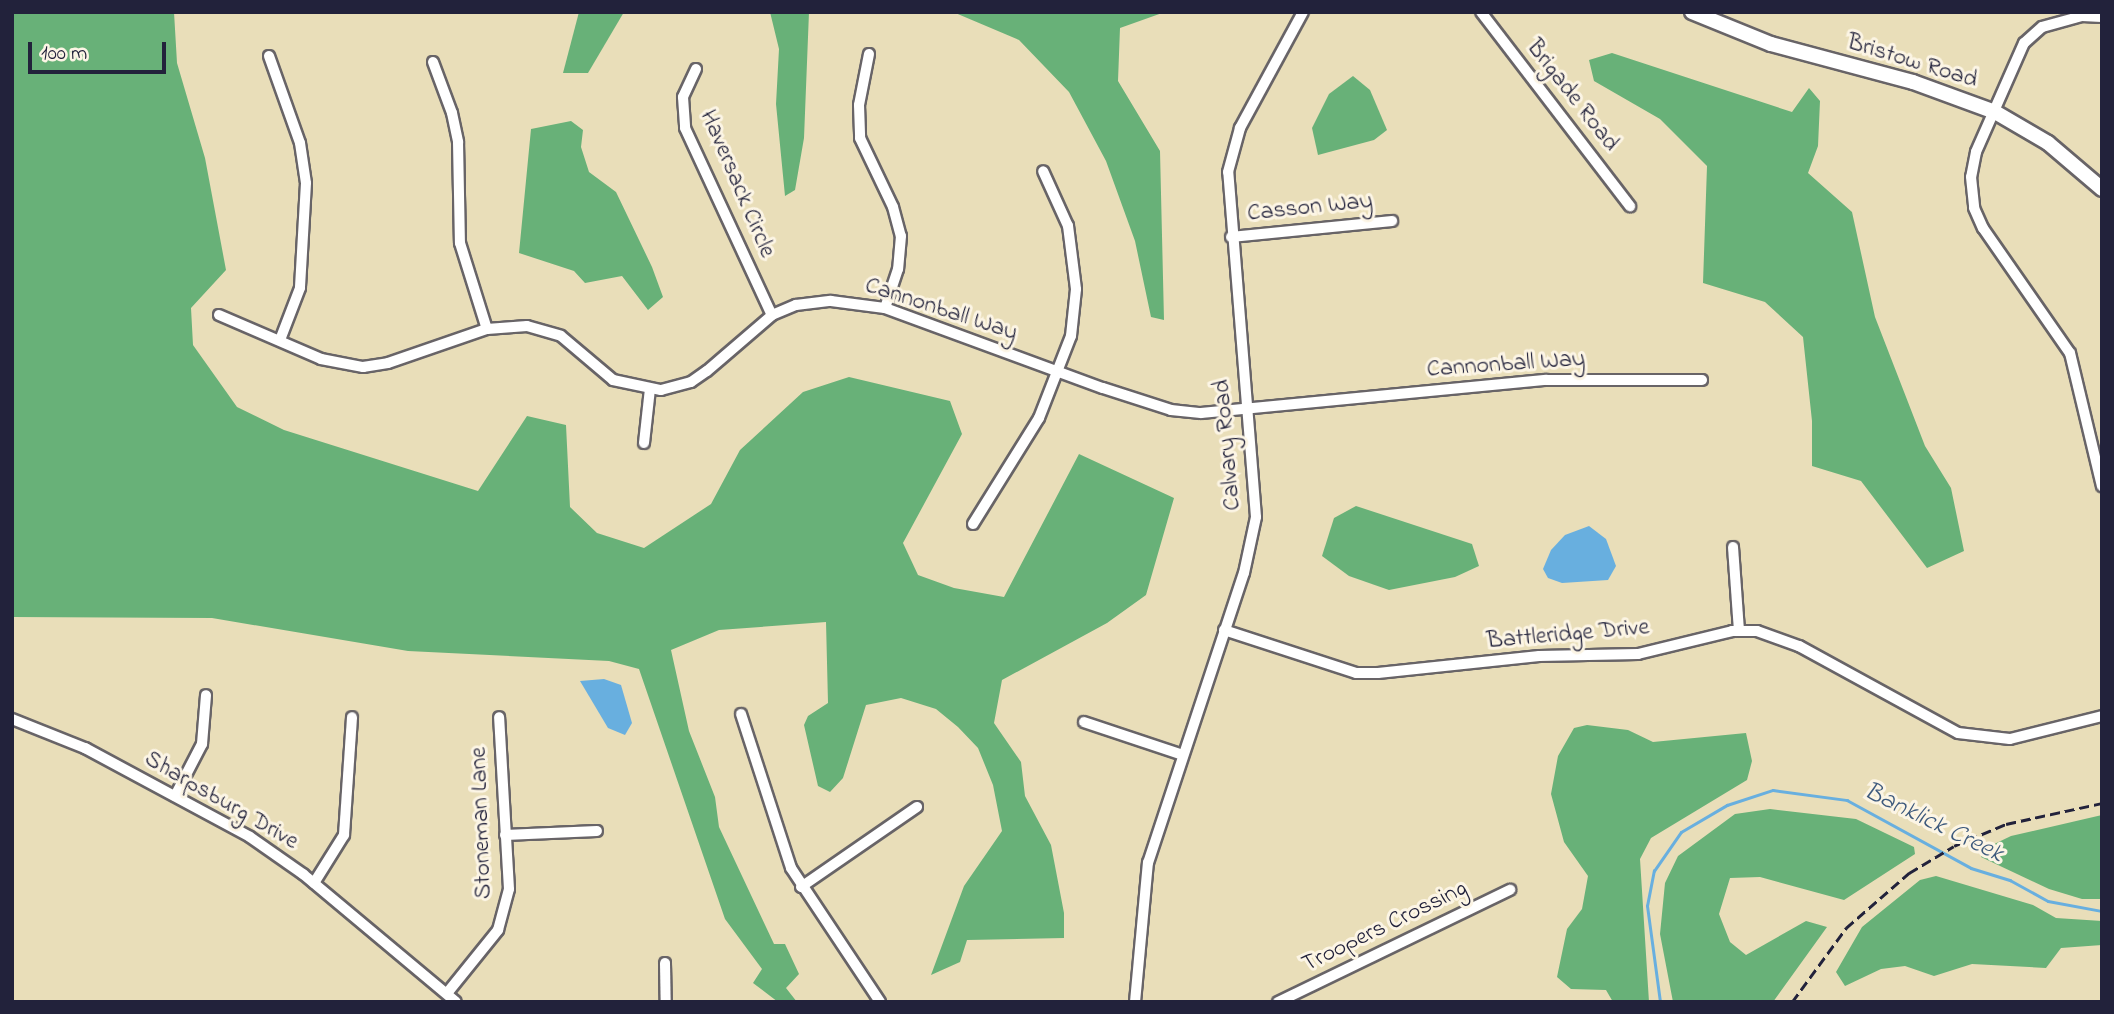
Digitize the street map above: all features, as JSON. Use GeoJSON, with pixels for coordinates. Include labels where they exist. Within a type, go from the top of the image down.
{"type":"FeatureCollection","features":[{"type":"Feature","properties":{"kind":"main road","name":"Bristow Road"},"geometry":{"type":"LineString","coordinates":[[1692,12],[1771,44],[1913,82],[1995,112],[2048,143],[2102,189]]}},
{"type":"Feature","properties":{"kind":"street","name":"Calvary Road"},"geometry":{"type":"LineString","coordinates":[[1135,1002],[1148,863],[1244,573],[1256,517],[1227,188],[1232,151],[1240,128],[1303,12]]}},
{"type":"Feature","properties":{"kind":"street","name":"Brigade Road"},"geometry":{"type":"LineString","coordinates":[[1481,12],[1630,205]]}},
{"type":"Feature","properties":{"kind":"street"},"geometry":{"type":"LineString","coordinates":[[2102,18],[2071,19],[2031,34],[1973,163],[1974,208],[1983,228],[2070,353],[2102,486]]}},
{"type":"Feature","properties":{"kind":"street"},"geometry":{"type":"LineString","coordinates":[[869,54],[859,105],[860,138],[901,236],[898,269],[885,308]]}},
{"type":"Feature","properties":{"kind":"street"},"geometry":{"type":"LineString","coordinates":[[269,56],[300,143],[306,183],[300,288],[280,340]]}},
{"type":"Feature","properties":{"kind":"street"},"geometry":{"type":"LineString","coordinates":[[433,62],[453,113],[458,142],[460,243],[487,329]]}},
{"type":"Feature","properties":{"kind":"street","name":"Haversack Circle"},"geometry":{"type":"LineString","coordinates":[[696,69],[683,97],[685,128],[772,315]]}},
{"type":"Feature","properties":{"kind":"street"},"geometry":{"type":"LineString","coordinates":[[973,524],[1039,418],[1071,336],[1076,289],[1068,226],[1043,171]]}},
{"type":"Feature","properties":{"kind":"street","name":"Casson Way"},"geometry":{"type":"LineString","coordinates":[[1231,237],[1392,222]]}},
{"type":"Feature","properties":{"kind":"street","name":"Cannonball Way"},"geometry":{"type":"LineString","coordinates":[[219,315],[321,359],[363,367],[487,329],[527,326],[561,335],[613,380],[650,389],[691,382],[772,315],[796,305],[831,300],[885,308],[1058,372],[1171,410],[1247,409],[1546,380],[1702,380]]}},
{"type":"Feature","properties":{"kind":"street"},"geometry":{"type":"LineString","coordinates":[[644,443],[650,389]]}},
{"type":"Feature","properties":{"kind":"street"},"geometry":{"type":"LineString","coordinates":[[1733,547],[1739,631]]}},
{"type":"Feature","properties":{"kind":"street","name":"Battleridge Drive"},"geometry":{"type":"LineString","coordinates":[[1224,630],[1356,673],[1539,656],[1638,654],[1739,631],[1777,636],[1799,646],[1958,733],[2010,739],[2102,716]]}},
{"type":"Feature","properties":{"kind":"street"},"geometry":{"type":"LineString","coordinates":[[175,796],[202,744],[206,695]]}},
{"type":"Feature","properties":{"kind":"street"},"geometry":{"type":"LineString","coordinates":[[741,714],[780,841],[802,887],[880,1002]]}},
{"type":"Feature","properties":{"kind":"street"},"geometry":{"type":"LineString","coordinates":[[314,883],[344,835],[352,717]]}},
{"type":"Feature","properties":{"kind":"street","name":"Stoneman Lane"},"geometry":{"type":"LineString","coordinates":[[448,992],[498,930],[509,889],[499,717]]}},
{"type":"Feature","properties":{"kind":"street","name":"Sharpsburg Drive"},"geometry":{"type":"LineString","coordinates":[[12,719],[85,748],[250,837],[314,883],[448,992],[456,1002]]}},
{"type":"Feature","properties":{"kind":"street"},"geometry":{"type":"LineString","coordinates":[[1084,722],[1183,755]]}},
{"type":"Feature","properties":{"kind":"street"},"geometry":{"type":"LineString","coordinates":[[802,887],[917,807]]}},
{"type":"Feature","properties":{"kind":"street"},"geometry":{"type":"LineString","coordinates":[[505,835],[597,831]]}},
{"type":"Feature","properties":{"kind":"street","name":"Troopers Crossing"},"geometry":{"type":"LineString","coordinates":[[1278,1002],[1510,890]]}},
{"type":"Feature","properties":{"kind":"street"},"geometry":{"type":"LineString","coordinates":[[665,963],[666,1002]]}},
{"type":"Feature","properties":{"kind":"green space"},"geometry":{"type":"Polygon","coordinates":[[[12,12],[174,12],[177,63],[205,158],[226,270],[191,308],[193,345],[237,407],[284,430],[478,491],[527,416],[566,425],[570,507],[597,533],[644,548],[711,504],[740,450],[803,392],[849,377],[950,401],[962,434],[903,543],[918,575],[954,588],[1004,597],[1079,454],[1174,498],[1146,595],[1107,623],[1002,680],[994,723],[1021,762],[1025,796],[1051,845],[1064,913],[1064,938],[967,940],[960,962],[931,975],[964,886],[1002,831],[993,785],[978,748],[958,727],[936,709],[901,698],[866,705],[843,778],[830,792],[818,786],[804,725],[808,716],[828,703],[826,622],[719,630],[671,650],[689,731],[715,797],[719,827],[774,944],[785,944],[799,974],[786,988],[797,1002],[778,1002],[753,983],[762,969],[725,919],[639,669],[609,661],[408,651],[212,618],[12,617],[12,12]]]}},
{"type":"Feature","properties":{"kind":"green space"},"geometry":{"type":"Polygon","coordinates":[[[579,12],[624,12],[588,73],[563,73],[579,12]]]}},
{"type":"Feature","properties":{"kind":"green space"},"geometry":{"type":"Polygon","coordinates":[[[770,12],[809,12],[804,138],[795,190],[785,196],[776,104],[779,49],[770,12]]]}},
{"type":"Feature","properties":{"kind":"green space"},"geometry":{"type":"Polygon","coordinates":[[[953,12],[1165,12],[1120,28],[1118,81],[1160,151],[1164,320],[1151,317],[1135,241],[1106,161],[1069,92],[1019,40],[953,12]]]}},
{"type":"Feature","properties":{"kind":"green space"},"geometry":{"type":"Polygon","coordinates":[[[1612,53],[1792,112],[1809,88],[1820,101],[1818,146],[1808,173],[1852,212],[1875,317],[1925,446],[1951,488],[1964,551],[1927,568],[1861,481],[1812,466],[1812,421],[1803,337],[1765,302],[1703,283],[1707,166],[1660,119],[1594,81],[1589,60],[1612,53]]]}},
{"type":"Feature","properties":{"kind":"green space"},"geometry":{"type":"Polygon","coordinates":[[[1353,76],[1370,90],[1387,130],[1374,140],[1318,155],[1312,128],[1329,94],[1353,76]]]}},
{"type":"Feature","properties":{"kind":"green space"},"geometry":{"type":"Polygon","coordinates":[[[571,121],[583,130],[581,147],[589,172],[616,192],[652,267],[663,297],[648,310],[622,276],[585,283],[574,271],[519,253],[531,129],[571,121]]]}},
{"type":"Feature","properties":{"kind":"green space"},"geometry":{"type":"Polygon","coordinates":[[[1356,506],[1472,544],[1479,566],[1455,577],[1389,590],[1349,576],[1322,556],[1334,518],[1356,506]]]}},
{"type":"Feature","properties":{"kind":"green space"},"geometry":{"type":"Polygon","coordinates":[[[1587,725],[1628,730],[1653,742],[1746,733],[1752,761],[1747,780],[1651,838],[1640,859],[1649,1002],[1613,1002],[1606,990],[1571,989],[1557,977],[1567,929],[1582,909],[1588,876],[1564,842],[1551,794],[1558,756],[1574,728],[1587,725]]]}},
{"type":"Feature","properties":{"kind":"green space"},"geometry":{"type":"Polygon","coordinates":[[[1770,809],[1856,819],[1914,847],[1915,854],[1844,900],[1760,877],[1730,878],[1719,914],[1730,942],[1746,955],[1806,921],[1827,927],[1773,1002],[1673,1002],[1660,934],[1665,883],[1678,856],[1735,814],[1770,809]]]}},
{"type":"Feature","properties":{"kind":"green space"},"geometry":{"type":"Polygon","coordinates":[[[2102,815],[2102,899],[2082,899],[2049,889],[1981,857],[1986,848],[2011,836],[2102,815]]]}},
{"type":"Feature","properties":{"kind":"green space"},"geometry":{"type":"Polygon","coordinates":[[[1936,876],[2033,905],[2056,918],[2102,921],[2102,945],[2061,948],[2046,968],[1972,964],[1934,976],[1905,966],[1881,969],[1845,986],[1836,972],[1862,927],[1920,880],[1936,876]]]}},
{"type":"Feature","properties":{"kind":"water"},"geometry":{"type":"Polygon","coordinates":[[[1589,526],[1606,539],[1616,566],[1608,580],[1562,583],[1548,578],[1543,569],[1551,550],[1565,535],[1589,526]]]}},
{"type":"Feature","properties":{"kind":"water"},"geometry":{"type":"Polygon","coordinates":[[[604,679],[621,685],[632,723],[625,735],[608,728],[580,681],[604,679]]]}},
{"type":"Feature","properties":{"kind":"waterway","name":"Banklick Creek"},"geometry":{"type":"LineString","coordinates":[[1660,1002],[1647,906],[1654,871],[1681,832],[1727,805],[1773,790],[1847,800],[1971,868],[2010,880],[2048,901],[2102,911]]}},
{"type":"Feature","properties":{"kind":"railway"},"geometry":{"type":"LineString","coordinates":[[1792,1002],[1846,928],[1909,873],[1954,846],[2006,824],[2102,803]]}}]}
